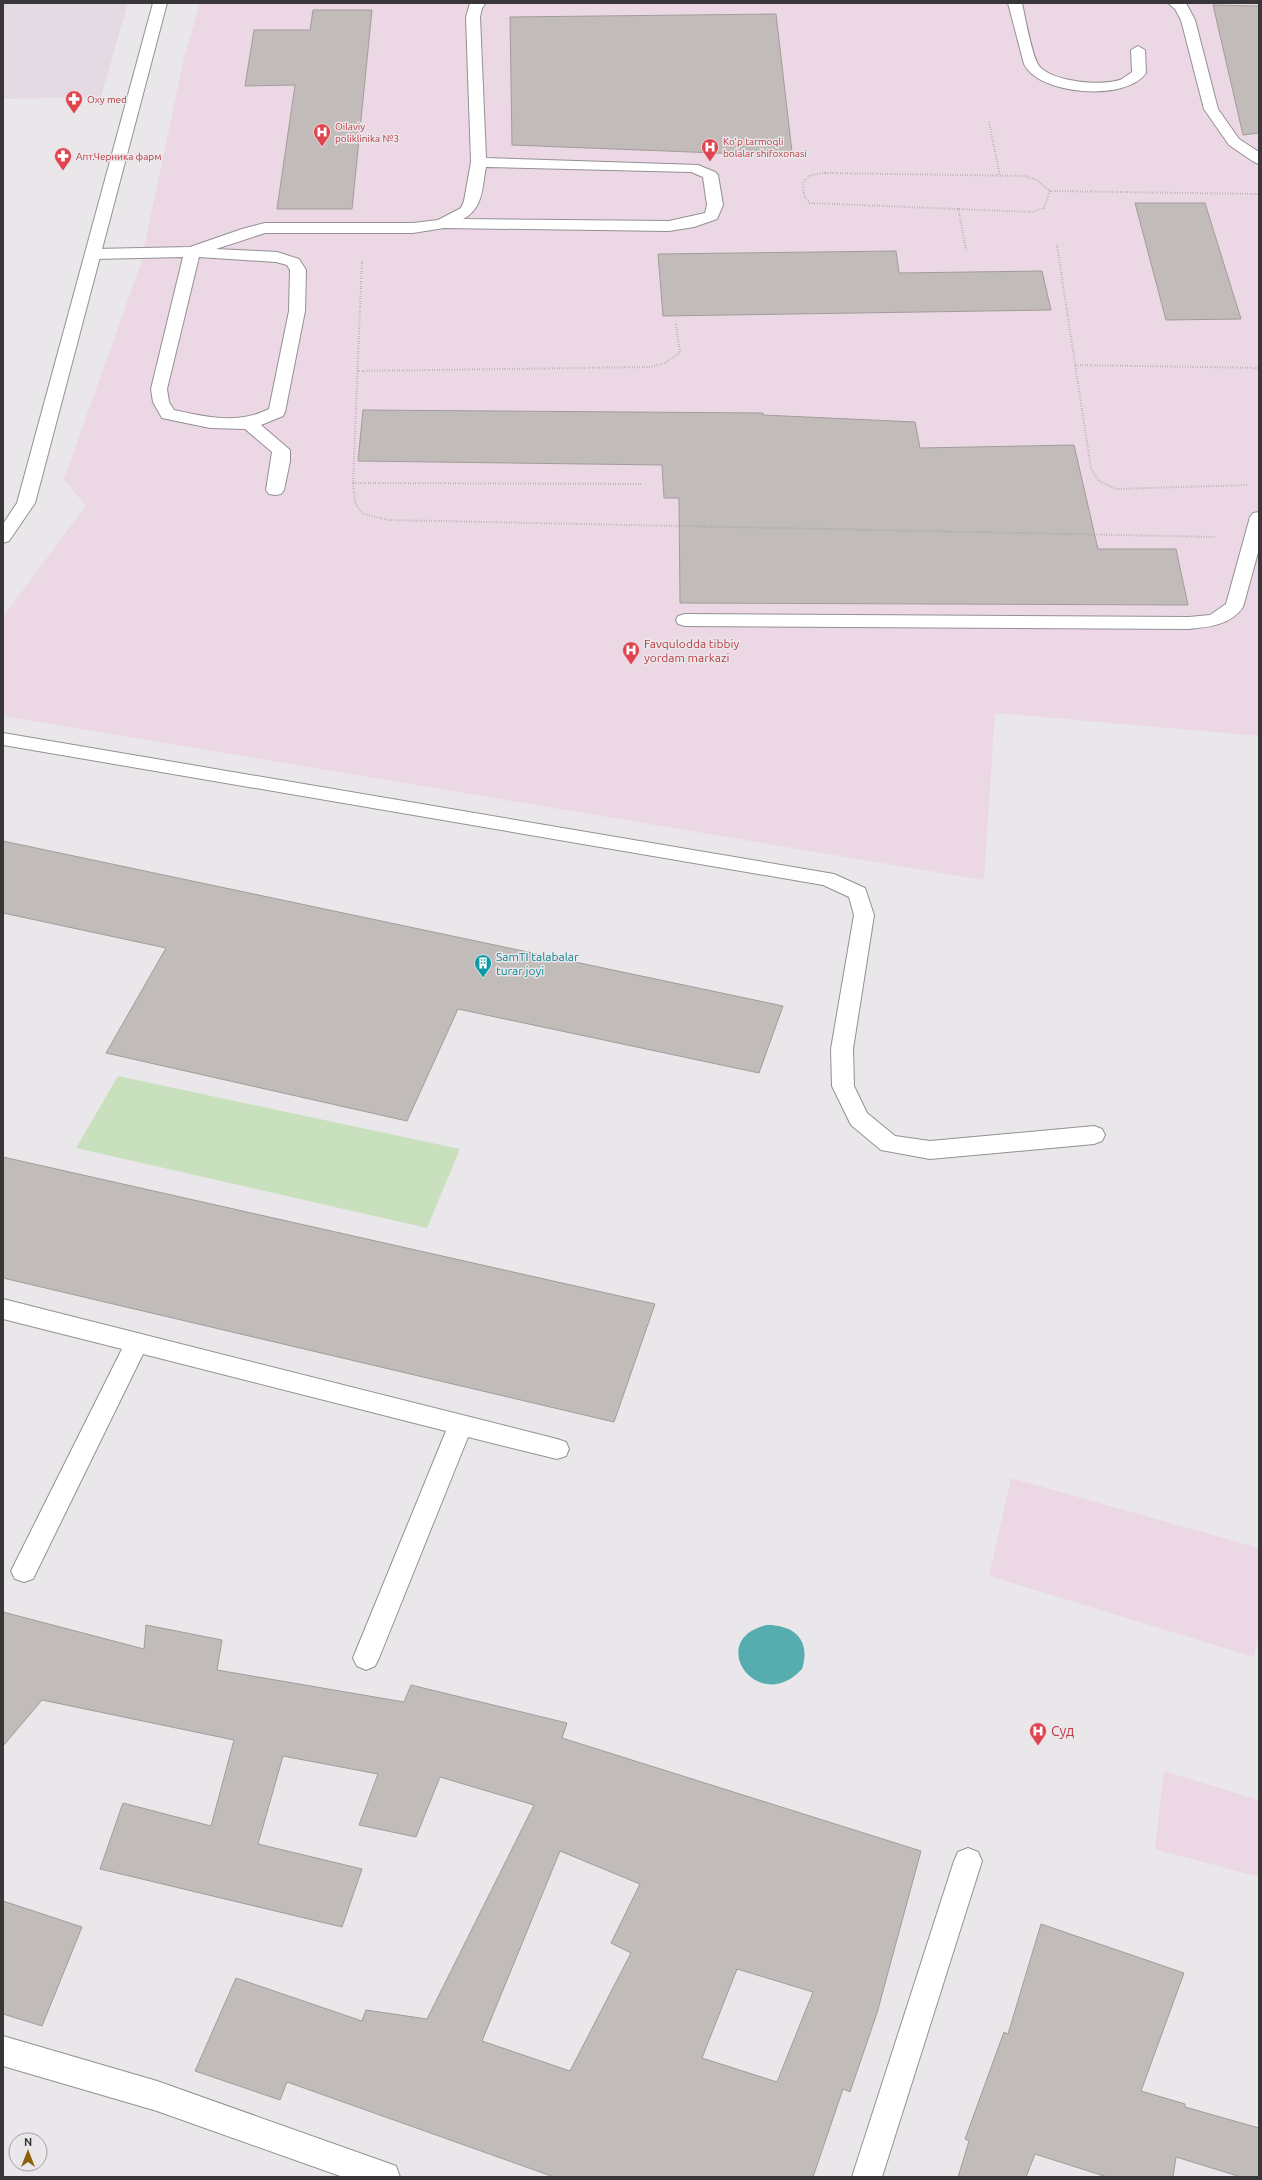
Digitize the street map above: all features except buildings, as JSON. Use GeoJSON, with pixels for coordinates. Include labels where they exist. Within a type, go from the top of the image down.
{"type":"FeatureCollection","features":[{"type":"Feature","properties":{"kind":"street"},"geometry":{"type":"LineString","coordinates":[[3,537],[26,503],[94,254],[160,3]]}},
{"type":"Feature","properties":{"kind":"street"},"geometry":{"type":"LineString","coordinates":[[442,224],[467,211],[472,200],[479,162],[473,17],[475,6],[479,3]]}},
{"type":"Feature","properties":{"kind":"street"},"geometry":{"type":"LineString","coordinates":[[1015,3],[1032,67],[1048,78],[1073,85],[1101,87],[1126,82],[1139,73],[1138,50]]}},
{"type":"Feature","properties":{"kind":"street"},"geometry":{"type":"LineString","coordinates":[[1175,3],[1181,6],[1188,20],[1211,109],[1234,142],[1259,159]]}},
{"type":"Feature","properties":{"kind":"street"},"geometry":{"type":"LineString","coordinates":[[192,252],[248,232],[264,228],[413,228],[442,224],[669,226],[694,222],[712,216],[715,206],[710,175],[693,168],[479,162]]}},
{"type":"Feature","properties":{"kind":"street"},"geometry":{"type":"LineString","coordinates":[[94,254],[192,252],[277,256],[293,262],[298,270],[297,311],[277,412],[263,421],[251,425],[228,426],[168,414],[161,402],[159,389],[192,252]]}},
{"type":"Feature","properties":{"kind":"street"},"geometry":{"type":"LineString","coordinates":[[251,425],[281,450],[281,461],[275,490]]}},
{"type":"Feature","properties":{"kind":"street"},"geometry":{"type":"LineString","coordinates":[[685,620],[1188,624],[1215,620],[1234,607],[1259,517]]}},
{"type":"Feature","properties":{"kind":"street"},"geometry":{"type":"LineString","coordinates":[[3,739],[827,879],[858,893],[864,915],[842,1049],[843,1086],[859,1119],[889,1144],[930,1150],[1094,1135]]}},
{"type":"Feature","properties":{"kind":"street"},"geometry":{"type":"LineString","coordinates":[[3,1309],[557,1449]]}},
{"type":"Feature","properties":{"kind":"street"},"geometry":{"type":"LineString","coordinates":[[24,1571],[137,1343]]}},
{"type":"Feature","properties":{"kind":"street"},"geometry":{"type":"LineString","coordinates":[[366,1658],[461,1424]]}},
{"type":"Feature","properties":{"kind":"street"},"geometry":{"type":"LineString","coordinates":[[868,2177],[968,1861]]}},
{"type":"Feature","properties":{"kind":"street"},"geometry":{"type":"LineString","coordinates":[[3,2051],[157,2096],[385,2177]]}},
{"type":"Feature","properties":{"kind":"path"},"geometry":{"type":"LineString","coordinates":[[989,122],[1000,176]]}},
{"type":"Feature","properties":{"kind":"path"},"geometry":{"type":"LineString","coordinates":[[1050,191],[1044,208],[1030,212],[958,208],[822,205],[810,203],[804,196],[803,182],[811,175],[825,173],[1025,176],[1037,180],[1050,191],[1259,194]]}},
{"type":"Feature","properties":{"kind":"path"},"geometry":{"type":"LineString","coordinates":[[958,208],[966,250]]}},
{"type":"Feature","properties":{"kind":"path"},"geometry":{"type":"LineString","coordinates":[[363,228],[353,483],[355,503],[363,514],[389,520],[1254,537]]}},
{"type":"Feature","properties":{"kind":"path"},"geometry":{"type":"LineString","coordinates":[[1057,245],[1091,470],[1099,481],[1116,489],[1251,485]]}},
{"type":"Feature","properties":{"kind":"path"},"geometry":{"type":"LineString","coordinates":[[357,371],[650,367],[665,363],[680,353],[676,324]]}},
{"type":"Feature","properties":{"kind":"path"},"geometry":{"type":"LineString","coordinates":[[1075,365],[1259,368]]}},
{"type":"Feature","properties":{"kind":"path"},"geometry":{"type":"LineString","coordinates":[[353,483],[643,484]]}},
{"type":"Feature","properties":{"kind":"shaded area"},"geometry":{"type":"Polygon","coordinates":[[[3,3],[128,3],[101,97],[3,99],[3,3]]]}},
{"type":"Feature","properties":{"kind":"shaded area","name":"Ko'p tarmoqli bolalar shifoxonasi"},"geometry":{"type":"Polygon","coordinates":[[[200,3],[1259,3],[1259,736],[995,713],[984,880],[3,716],[3,617],[86,506],[64,479],[140,266],[184,58],[200,3]]]}},
{"type":"Feature","properties":{"kind":"shaded area"},"geometry":{"type":"Polygon","coordinates":[[[1011,1478],[1259,1548],[1259,1632],[1254,1657],[989,1576],[1011,1478]]]}},
{"type":"Feature","properties":{"kind":"shaded area"},"geometry":{"type":"Polygon","coordinates":[[[1164,1771],[1259,1800],[1259,1877],[1155,1849],[1164,1771]]]}},
{"type":"Feature","properties":{"kind":"green space"},"geometry":{"type":"Polygon","coordinates":[[[118,1076],[460,1149],[427,1228],[76,1148],[118,1076]]]}},
{"type":"Feature","properties":{"kind":"water"},"geometry":{"type":"Polygon","coordinates":[[[767,1625],[786,1628],[793,1632],[798,1636],[804,1650],[802,1669],[785,1681],[769,1684],[755,1680],[744,1670],[739,1658],[740,1645],[749,1633],[767,1625]]]}},
{"type":"Feature","properties":{"kind":"place","name":"Oxy med"},"geometry":{"type":"Point","coordinates":[74,114]}},
{"type":"Feature","properties":{"kind":"place","name":"Oilaviy poliklinika №3"},"geometry":{"type":"Point","coordinates":[322,147]}},
{"type":"Feature","properties":{"kind":"place","name":"Ko'p tarmoqli bolalar shifoxonasi"},"geometry":{"type":"Point","coordinates":[710,162]}},
{"type":"Feature","properties":{"kind":"place","name":"Апт.Черника фарм"},"geometry":{"type":"Point","coordinates":[63,171]}},
{"type":"Feature","properties":{"kind":"place","name":"Favqulodda tibbiy yordam markazi"},"geometry":{"type":"Point","coordinates":[631,665]}},
{"type":"Feature","properties":{"kind":"place","name":"SamTI talabalar turar joyi"},"geometry":{"type":"Point","coordinates":[483,978]}},
{"type":"Feature","properties":{"kind":"place","name":"Суд"},"geometry":{"type":"Point","coordinates":[1038,1746]}}]}
